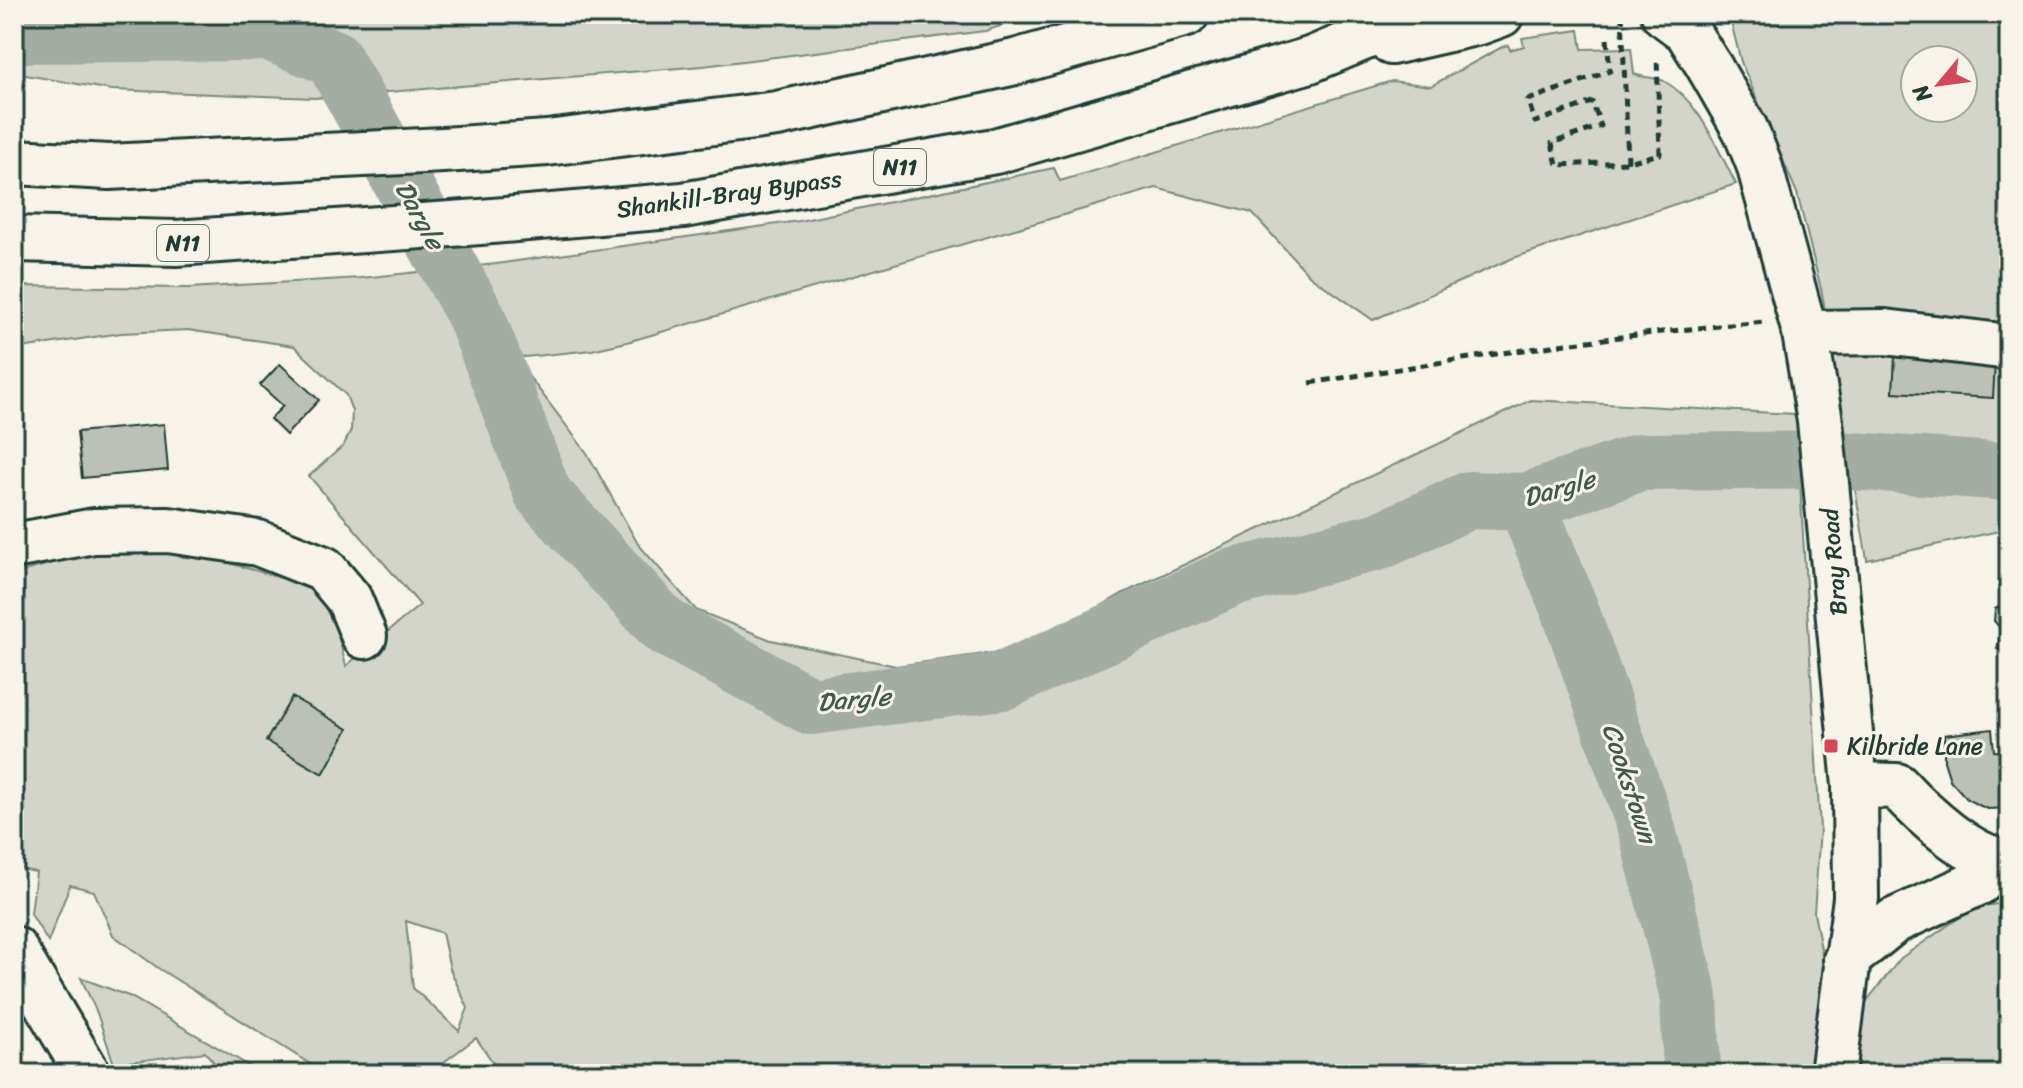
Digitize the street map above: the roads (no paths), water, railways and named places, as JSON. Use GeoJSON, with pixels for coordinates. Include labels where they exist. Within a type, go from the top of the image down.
{"type":"FeatureCollection","features":[{"type":"Feature","properties":{"kind":"main road"},"geometry":{"type":"LineString","coordinates":[[14,162],[109,167],[443,150],[547,143],[777,114],[1015,62],[1186,14]]}},
{"type":"Feature","properties":{"kind":"main road","name":"Shankill-Bray Bypass"},"geometry":{"type":"LineString","coordinates":[[14,239],[176,243],[683,205],[995,151],[1310,60],[1421,14]]}},
{"type":"Feature","properties":{"kind":"main road","name":"N11"},"geometry":{"type":"LineString","coordinates":[[1310,60],[1479,22],[1501,14]]}},
{"type":"Feature","properties":{"kind":"main road","name":"Bray Road"},"geometry":{"type":"LineString","coordinates":[[1664,14],[1687,31],[1745,129],[1759,164],[1805,333],[1820,421],[1855,785],[1856,898],[1833,1074]]}},
{"type":"Feature","properties":{"kind":"main road"},"geometry":{"type":"LineString","coordinates":[[1706,14],[1710,68]]}},
{"type":"Feature","properties":{"kind":"main road"},"geometry":{"type":"LineString","coordinates":[[14,133],[190,138],[247,161]]}},
{"type":"Feature","properties":{"kind":"main road"},"geometry":{"type":"LineString","coordinates":[[1805,333],[1885,332],[2009,347]]}},
{"type":"Feature","properties":{"kind":"main road"},"geometry":{"type":"LineString","coordinates":[[14,546],[94,531],[168,530],[258,543],[324,569],[349,599],[364,636]]}},
{"type":"Feature","properties":{"kind":"main road"},"geometry":{"type":"LineString","coordinates":[[1846,960],[1894,921],[1980,882],[2005,861],[1962,844],[1917,808],[1897,786],[1855,785]]}},
{"type":"Feature","properties":{"kind":"main road"},"geometry":{"type":"LineString","coordinates":[[14,949],[88,1074]]}},
{"type":"Feature","properties":{"kind":"waterway","name":"Dargle"},"geometry":{"type":"LineString","coordinates":[[14,34],[269,32],[333,58],[476,316],[543,494],[664,626],[811,706],[1003,681],[1231,578],[1380,541],[1469,500],[1526,502],[1641,462],[1837,460],[2009,472]]}},
{"type":"Feature","properties":{"kind":"waterway","name":"Cookstown"},"geometry":{"type":"LineString","coordinates":[[1526,502],[1570,610],[1647,830],[1689,997],[1692,1074]]}},
{"type":"Feature","properties":{"kind":"place","name":"Kilbride Lane"},"geometry":{"type":"Point","coordinates":[1831,746]}}]}
